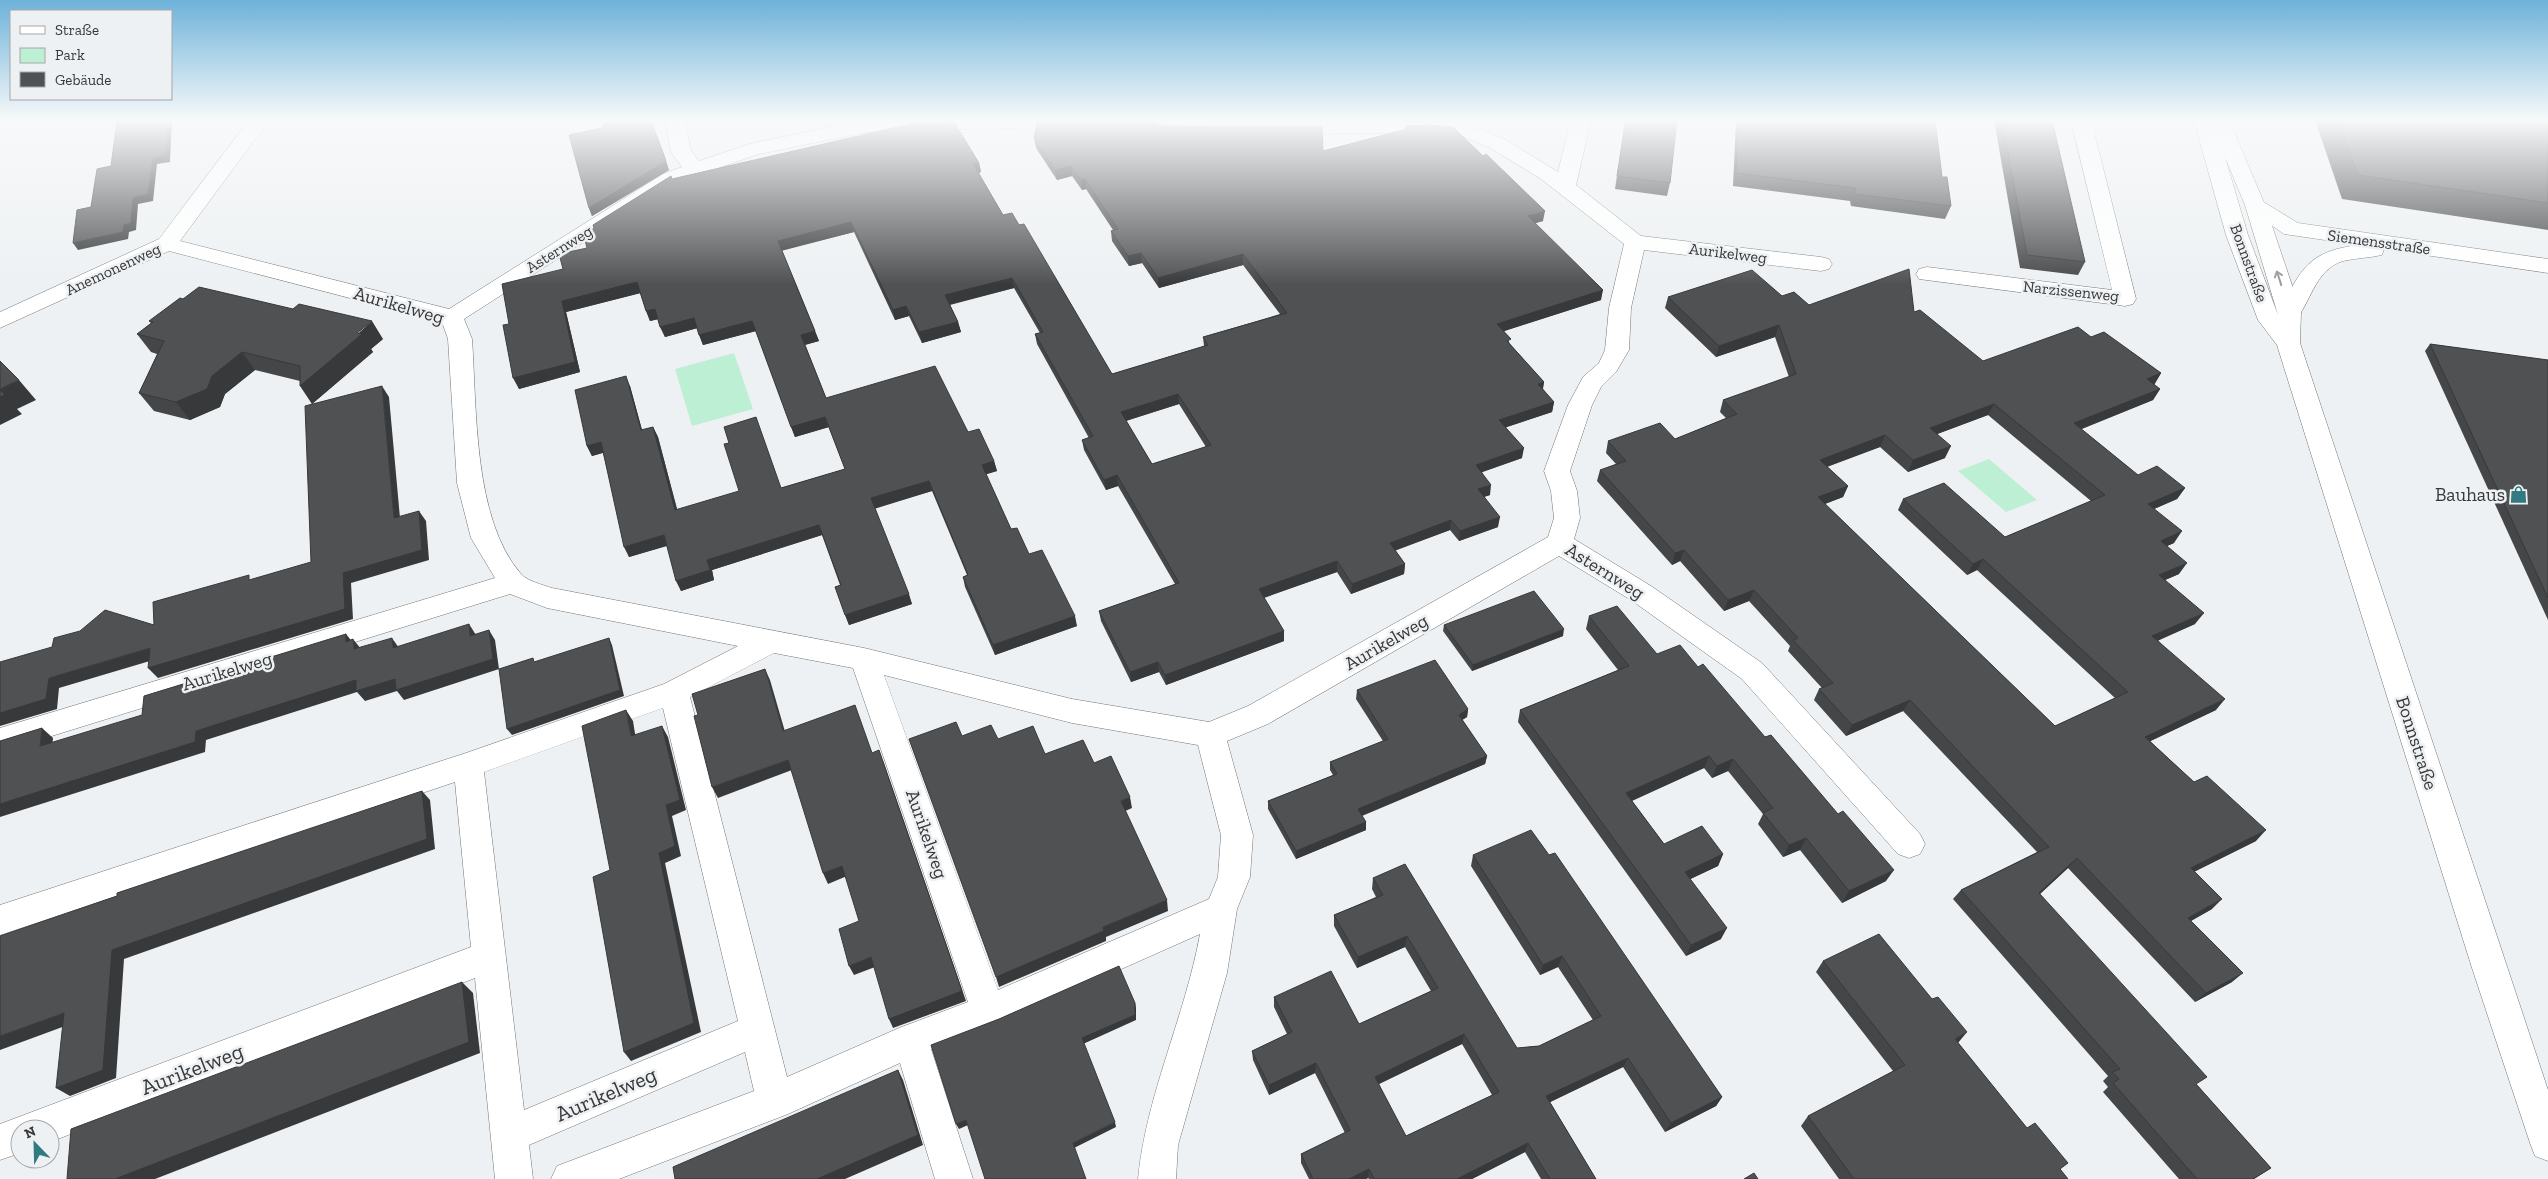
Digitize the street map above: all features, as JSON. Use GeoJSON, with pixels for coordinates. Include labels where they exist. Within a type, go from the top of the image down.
{"type":"FeatureCollection","features":[{"type":"Feature","properties":{"kind":"street","name":"Anemonenweg"},"geometry":{"type":"LineString","coordinates":[[0,321],[167,244],[218,175]]}},
{"type":"Feature","properties":{"kind":"street","name":"Asternweg"},"geometry":{"type":"LineString","coordinates":[[452,317],[670,178],[678,175]]}},
{"type":"Feature","properties":{"kind":"street"},"geometry":{"type":"LineString","coordinates":[[1547,175],[1636,242]]}},
{"type":"Feature","properties":{"kind":"street"},"geometry":{"type":"LineString","coordinates":[[1565,188],[1568,175]]}},
{"type":"Feature","properties":{"kind":"street","name":"Narzissenweg"},"geometry":{"type":"LineString","coordinates":[[1927,274],[2125,299],[2095,175]]}},
{"type":"Feature","properties":{"kind":"street","name":"Bonnstraße"},"geometry":{"type":"LineString","coordinates":[[2220,175],[2237,235],[2269,320],[2288,343]]}},
{"type":"Feature","properties":{"kind":"street","name":"Bonnstraße"},"geometry":{"type":"LineString","coordinates":[[2242,175],[2255,205],[2290,312],[2288,343],[2489,968],[2548,1143]]}},
{"type":"Feature","properties":{"kind":"street","name":"Siemensstraße"},"geometry":{"type":"LineString","coordinates":[[2255,205],[2292,229],[2548,266]]}},
{"type":"Feature","properties":{"kind":"street","name":"Aurikelweg"},"geometry":{"type":"LineString","coordinates":[[1636,242],[1821,264]]}},
{"type":"Feature","properties":{"kind":"street","name":"Asternweg"},"geometry":{"type":"LineString","coordinates":[[1636,242],[1620,308],[1617,350],[1608,367],[1591,384],[1580,405],[1557,471],[1564,492],[1567,518],[1559,543],[1641,593],[1752,671],[1909,844]]}},
{"type":"Feature","properties":{"kind":"street","name":"Aurikelweg"},"geometry":{"type":"LineString","coordinates":[[0,740],[512,583],[484,538],[470,483],[460,339],[452,317],[167,244]]}},
{"type":"Feature","properties":{"kind":"street","name":"Siemensstraße"},"geometry":{"type":"LineString","coordinates":[[2290,312],[2311,271],[2327,259],[2342,253],[2382,250],[2510,260]]}},
{"type":"Feature","properties":{"kind":"street","name":"Aurikelweg"},"geometry":{"type":"LineString","coordinates":[[1210,734],[1258,714],[1559,543]]}},
{"type":"Feature","properties":{"kind":"street"},"geometry":{"type":"LineString","coordinates":[[512,583],[547,598],[770,642],[864,658],[1072,711],[1210,734],[1237,835],[1234,877],[1222,910],[1210,973],[1160,1145],[1157,1179]]}},
{"type":"Feature","properties":{"kind":"street"},"geometry":{"type":"LineString","coordinates":[[0,920],[468,764],[674,692],[770,642]]}},
{"type":"Feature","properties":{"kind":"street","name":"Aurikelweg"},"geometry":{"type":"LineString","coordinates":[[864,658],[988,1011]]}},
{"type":"Feature","properties":{"kind":"street"},"geometry":{"type":"LineString","coordinates":[[674,692],[775,1101]]}},
{"type":"Feature","properties":{"kind":"street"},"geometry":{"type":"LineString","coordinates":[[468,764],[514,1179]]}},
{"type":"Feature","properties":{"kind":"street"},"geometry":{"type":"LineString","coordinates":[[570,1179],[775,1101],[911,1040],[988,1011],[1222,910]]}},
{"type":"Feature","properties":{"kind":"street","name":"Aurikelweg"},"geometry":{"type":"LineString","coordinates":[[60,1119],[490,956]]}},
{"type":"Feature","properties":{"kind":"street","name":"Aurikelweg"},"geometry":{"type":"LineString","coordinates":[[510,1134],[758,1030]]}},
{"type":"Feature","properties":{"kind":"street"},"geometry":{"type":"LineString","coordinates":[[911,1040],[954,1179]]}},
{"type":"Feature","properties":{"kind":"green space"},"geometry":{"type":"Polygon","coordinates":[[[734,353],[753,409],[692,426],[675,369],[734,353]]]}},
{"type":"Feature","properties":{"kind":"green space"},"geometry":{"type":"Polygon","coordinates":[[[1989,459],[2037,500],[2006,512],[1958,471],[1989,459]]]}},
{"type":"Feature","properties":{"kind":"building"},"geometry":{"type":"Polygon","coordinates":[[[96,175],[151,175],[148,194],[133,198],[131,223],[124,225],[123,232],[73,243],[77,210],[91,207],[96,175]]]}},
{"type":"Feature","properties":{"kind":"building"},"geometry":{"type":"Polygon","coordinates":[[[580,175],[643,175],[589,208],[580,175]]]}},
{"type":"Feature","properties":{"kind":"building"},"geometry":{"type":"Polygon","coordinates":[[[689,175],[979,175],[1003,215],[1012,213],[1019,225],[1024,224],[1112,374],[1208,345],[1203,337],[1287,313],[1243,254],[1158,278],[1141,253],[1128,256],[1111,231],[1118,229],[1085,179],[1081,180],[1077,175],[1508,175],[1545,211],[1528,216],[1603,290],[1497,324],[1511,339],[1507,341],[1544,382],[1538,384],[1554,402],[1499,420],[1524,448],[1476,465],[1491,485],[1478,489],[1500,517],[1460,531],[1451,520],[1390,543],[1405,564],[1352,584],[1337,561],[1259,589],[1284,631],[1165,675],[1158,662],[1130,672],[1099,611],[1179,583],[1117,475],[1104,480],[1082,440],[1093,436],[1035,334],[1043,332],[1012,278],[945,295],[958,322],[919,332],[906,306],[893,310],[851,222],[778,241],[815,331],[801,335],[826,398],[935,366],[968,432],[979,429],[994,461],[982,465],[1011,529],[1017,528],[1029,554],[1042,550],[1075,616],[993,645],[963,577],[968,575],[929,481],[871,498],[909,594],[845,615],[835,587],[841,585],[819,525],[707,560],[710,570],[676,581],[664,535],[624,547],[601,442],[587,446],[575,390],[626,376],[641,430],[653,427],[675,510],[739,491],[724,444],[729,443],[724,427],[756,417],[781,488],[845,469],[825,417],[791,427],[752,321],[699,335],[694,318],[660,327],[655,309],[646,311],[637,282],[562,301],[575,362],[513,378],[503,325],[509,324],[502,284],[563,269],[559,254],[587,248],[583,232],[594,228],[593,225],[671,176],[672,179],[689,175]],[[1178,394],[1121,412],[1152,464],[1211,445],[1178,394]]]}},
{"type":"Feature","properties":{"kind":"building"},"geometry":{"type":"Polygon","coordinates":[[[1617,175],[1671,175],[1670,183],[1617,175]]]}},
{"type":"Feature","properties":{"kind":"building"},"geometry":{"type":"Polygon","coordinates":[[[1752,175],[1942,175],[1942,177],[1947,177],[1951,206],[1855,194],[1855,188],[1752,175]]]}},
{"type":"Feature","properties":{"kind":"building"},"geometry":{"type":"Polygon","coordinates":[[[2012,175],[2065,175],[2085,262],[2027,255],[2012,175]]]}},
{"type":"Feature","properties":{"kind":"building"},"geometry":{"type":"Polygon","coordinates":[[[2358,175],[2548,175],[2548,203],[2358,175]]]}},
{"type":"Feature","properties":{"kind":"building"},"geometry":{"type":"Polygon","coordinates":[[[1909,269],[1914,312],[1920,310],[1983,361],[2078,327],[2091,337],[2104,332],[2161,373],[2147,379],[2160,389],[2074,423],[2138,475],[2157,466],[2185,488],[2148,504],[2182,531],[2161,541],[2187,563],[2159,575],[2204,613],[2152,636],[2225,699],[2145,737],[2194,782],[2207,776],[2266,830],[2191,868],[2222,899],[2188,918],[2243,973],[2206,993],[2077,858],[2039,893],[2207,1077],[2196,1084],[2271,1168],[2253,1179],[2197,1179],[2113,1083],[2119,1079],[2112,1072],[2120,1069],[1961,890],[2049,847],[1910,700],[1852,725],[1819,689],[1833,683],[1793,640],[1798,638],[1754,590],[1728,600],[1684,550],[1675,553],[1600,470],[1626,461],[1608,441],[1660,423],[1675,439],[1737,414],[1723,400],[1796,374],[1779,325],[1719,346],[1668,297],[1752,270],[1782,296],[1794,292],[1809,305],[1909,269]],[[1994,404],[1930,428],[1951,446],[1913,460],[1885,435],[1820,460],[1848,486],[1818,497],[2055,726],[2128,692],[1983,559],[1973,564],[1903,499],[1944,483],[2005,537],[2105,495],[1994,404]]]}},
{"type":"Feature","properties":{"kind":"building"},"geometry":{"type":"Polygon","coordinates":[[[199,287],[293,309],[299,304],[372,321],[357,333],[362,334],[300,386],[300,366],[242,352],[212,376],[207,389],[176,402],[139,393],[164,341],[137,334],[153,322],[149,321],[180,298],[183,299],[199,287]]]}},
{"type":"Feature","properties":{"kind":"building","name":"Bauhaus"},"geometry":{"type":"Polygon","coordinates":[[[2430,344],[2548,360],[2548,598],[2430,344]]]}},
{"type":"Feature","properties":{"kind":"building"},"geometry":{"type":"Polygon","coordinates":[[[0,361],[19,380],[0,389],[0,361]]]}},
{"type":"Feature","properties":{"kind":"building"},"geometry":{"type":"Polygon","coordinates":[[[382,386],[394,518],[419,511],[422,550],[343,573],[345,609],[148,668],[150,648],[49,678],[46,699],[0,713],[0,662],[52,647],[54,638],[80,631],[105,610],[154,625],[153,602],[249,575],[249,580],[311,562],[305,406],[382,386]]]}},
{"type":"Feature","properties":{"kind":"building"},"geometry":{"type":"Polygon","coordinates":[[[0,390],[5,395],[0,397],[0,390]]]}},
{"type":"Feature","properties":{"kind":"building"},"geometry":{"type":"Polygon","coordinates":[[[1534,591],[1564,629],[1473,665],[1444,625],[1534,591]]]}},
{"type":"Feature","properties":{"kind":"building"},"geometry":{"type":"Polygon","coordinates":[[[1617,606],[1657,654],[1680,645],[1698,667],[1703,664],[1765,737],[1771,735],[1838,814],[1843,811],[1894,870],[1849,891],[1806,838],[1789,845],[1763,813],[1773,808],[1733,759],[1717,766],[1709,756],[1626,793],[1664,844],[1702,826],[1723,854],[1685,872],[1727,928],[1691,945],[1520,710],[1629,666],[1589,616],[1617,606]]]}},
{"type":"Feature","properties":{"kind":"building"},"geometry":{"type":"Polygon","coordinates":[[[469,624],[470,636],[489,630],[493,659],[396,690],[395,679],[356,691],[356,680],[196,731],[195,742],[0,804],[0,741],[42,728],[40,746],[142,715],[144,696],[346,634],[346,642],[353,639],[354,649],[392,638],[393,648],[469,624]]]}},
{"type":"Feature","properties":{"kind":"building"},"geometry":{"type":"Polygon","coordinates":[[[609,638],[620,690],[507,729],[499,669],[533,658],[534,662],[609,638]]]}},
{"type":"Feature","properties":{"kind":"building"},"geometry":{"type":"Polygon","coordinates":[[[1435,660],[1468,709],[1459,715],[1487,756],[1358,809],[1366,822],[1296,851],[1268,801],[1337,774],[1330,762],[1388,739],[1357,690],[1435,660]]]}},
{"type":"Feature","properties":{"kind":"building"},"geometry":{"type":"Polygon","coordinates":[[[765,669],[783,731],[855,705],[872,753],[879,750],[962,991],[889,1019],[871,957],[849,966],[839,929],[859,921],[842,866],[823,873],[788,760],[712,787],[694,716],[698,715],[692,694],[765,669]]]}},
{"type":"Feature","properties":{"kind":"building"},"geometry":{"type":"Polygon","coordinates":[[[626,710],[631,736],[662,726],[680,800],[666,805],[675,846],[659,853],[694,1023],[624,1052],[593,877],[610,870],[582,726],[626,710]]]}},
{"type":"Feature","properties":{"kind":"building"},"geometry":{"type":"Polygon","coordinates":[[[956,722],[962,736],[991,725],[998,739],[1033,726],[1045,754],[1083,740],[1094,763],[1111,756],[1130,797],[1121,801],[1167,900],[1103,927],[1104,931],[996,977],[909,739],[956,722]]]}},
{"type":"Feature","properties":{"kind":"building"},"geometry":{"type":"Polygon","coordinates":[[[422,791],[427,839],[112,950],[103,1070],[56,1088],[64,1013],[0,1036],[0,936],[117,896],[117,893],[422,791]]]}},
{"type":"Feature","properties":{"kind":"building"},"geometry":{"type":"Polygon","coordinates":[[[1531,830],[1549,855],[1555,853],[1722,1097],[1671,1123],[1628,1058],[1546,1096],[1596,1179],[1550,1179],[1528,1143],[1457,1179],[1374,1179],[1369,1169],[1349,1179],[1313,1179],[1301,1154],[1350,1130],[1316,1063],[1269,1085],[1252,1051],[1292,1032],[1274,997],[1331,971],[1359,1024],[1438,988],[1407,936],[1358,957],[1334,915],[1383,895],[1373,878],[1405,864],[1517,1048],[1539,1046],[1601,1016],[1562,956],[1543,965],[1473,855],[1531,830]],[[1464,1034],[1375,1077],[1406,1136],[1499,1092],[1464,1034]]]}},
{"type":"Feature","properties":{"kind":"building"},"geometry":{"type":"Polygon","coordinates":[[[1879,934],[1932,999],[1938,997],[1967,1032],[1955,1039],[2027,1128],[2035,1123],[2068,1163],[2060,1169],[2068,1179],[1854,1179],[1808,1116],[1905,1065],[1823,961],[1879,934]]]}},
{"type":"Feature","properties":{"kind":"building"},"geometry":{"type":"Polygon","coordinates":[[[1119,966],[1135,1003],[1135,1015],[1082,1038],[1115,1122],[1073,1143],[1086,1179],[985,1179],[966,1120],[956,1124],[931,1045],[999,1019],[1119,966]]]}},
{"type":"Feature","properties":{"kind":"building"},"geometry":{"type":"Polygon","coordinates":[[[462,982],[469,1042],[115,1179],[67,1179],[71,1129],[462,982]]]}},
{"type":"Feature","properties":{"kind":"building"},"geometry":{"type":"Polygon","coordinates":[[[898,1070],[918,1135],[817,1179],[675,1179],[673,1167],[898,1070]]]}},
{"type":"Feature","properties":{"kind":"building"},"geometry":{"type":"Polygon","coordinates":[[[1754,1173],[1758,1179],[1744,1179],[1754,1173]]]}},
{"type":"Feature","properties":{"kind":"place","name":"Bauhaus"},"geometry":{"type":"Point","coordinates":[2519,494]}}]}
